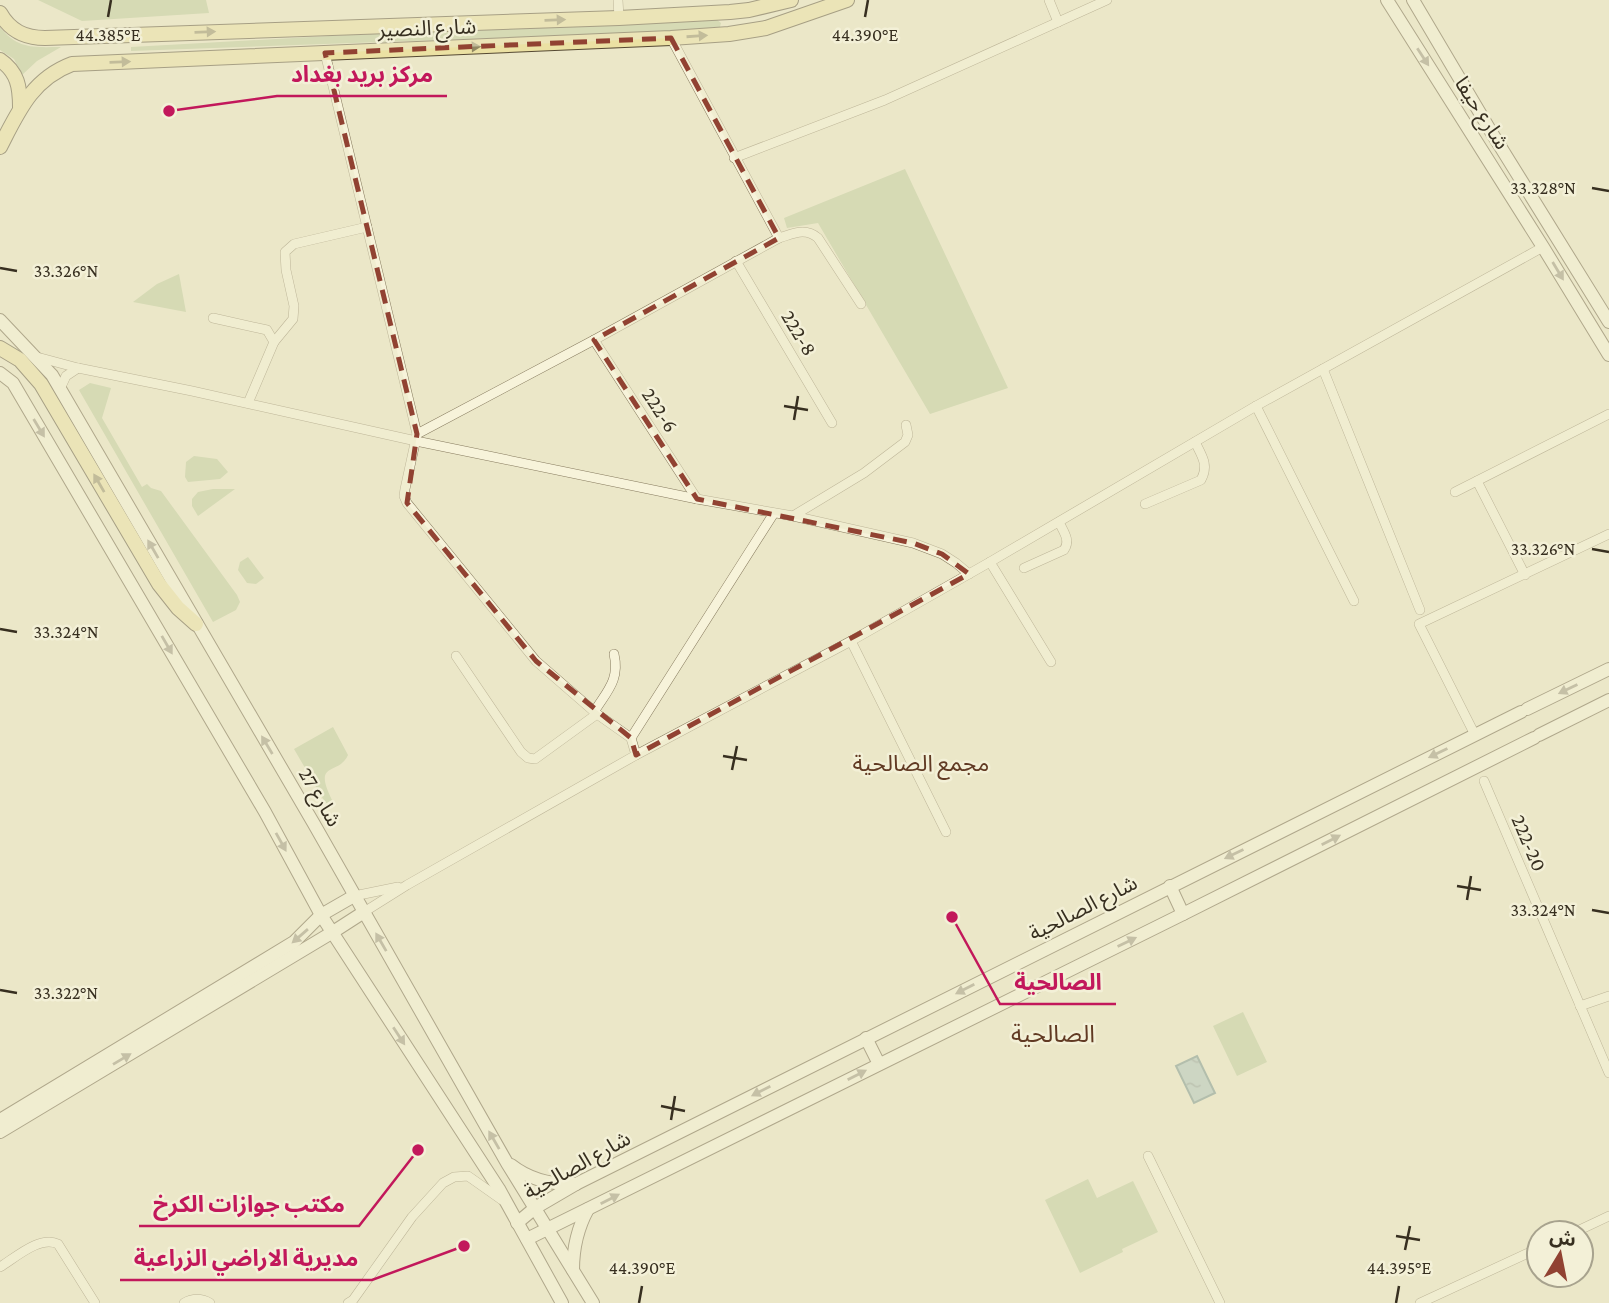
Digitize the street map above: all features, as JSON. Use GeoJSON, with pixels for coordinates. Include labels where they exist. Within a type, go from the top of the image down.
{"type":"FeatureCollection","features":[{"type":"Feature","properties":{"kind":"main road","name":"شارع النصیر"},"geometry":{"type":"LineString","coordinates":[[0,13],[10,27],[34,38],[619,18],[730,12],[791,0]]}},
{"type":"Feature","properties":{"kind":"main road","name":"شارع حيفا"},"geometry":{"type":"LineString","coordinates":[[1387,0],[1609,355]]}},
{"type":"Feature","properties":{"kind":"main road","name":"شارع حيفا"},"geometry":{"type":"LineString","coordinates":[[1413,0],[1609,322]]}},
{"type":"Feature","properties":{"kind":"main road","name":"شارع النصیر"},"geometry":{"type":"LineString","coordinates":[[0,148],[20,107],[35,88],[58,69],[72,64],[729,34],[766,28],[843,1]]}},
{"type":"Feature","properties":{"kind":"main road"},"geometry":{"type":"LineString","coordinates":[[85,63],[87,37]]}},
{"type":"Feature","properties":{"kind":"main road"},"geometry":{"type":"LineString","coordinates":[[0,60],[10,68],[18,81],[20,107]]}},
{"type":"Feature","properties":{"kind":"main road","name":"شارع 27"},"geometry":{"type":"LineString","coordinates":[[0,322],[52,375],[507,1163],[593,1303]]}},
{"type":"Feature","properties":{"kind":"main road"},"geometry":{"type":"LineString","coordinates":[[0,348],[20,360],[48,393],[159,584],[178,608],[196,624]]}},
{"type":"Feature","properties":{"kind":"main road"},"geometry":{"type":"LineString","coordinates":[[0,373],[13,383],[265,812],[321,915],[506,1202],[562,1303]]}},
{"type":"Feature","properties":{"kind":"main road","name":"شارع الصالحية"},"geometry":{"type":"LineString","coordinates":[[517,1223],[535,1208],[576,1184],[1609,669]]}},
{"type":"Feature","properties":{"kind":"main road","name":"شارع الصالحية"},"geometry":{"type":"LineString","coordinates":[[527,1239],[1609,700]]}},
{"type":"Feature","properties":{"kind":"main road"},"geometry":{"type":"LineString","coordinates":[[1170,886],[1183,914]]}},
{"type":"Feature","properties":{"kind":"main road"},"geometry":{"type":"LineString","coordinates":[[0,1120],[294,942],[321,915],[355,896]]}},
{"type":"Feature","properties":{"kind":"main road"},"geometry":{"type":"LineString","coordinates":[[0,1132],[364,912]]}},
{"type":"Feature","properties":{"kind":"main road"},"geometry":{"type":"LineString","coordinates":[[866,1038],[879,1064]]}},
{"type":"Feature","properties":{"kind":"main road"},"geometry":{"type":"LineString","coordinates":[[507,1163],[540,1180],[576,1184]]}},
{"type":"Feature","properties":{"kind":"main road"},"geometry":{"type":"LineString","coordinates":[[573,1270],[574,1245],[588,1209]]}},
{"type":"Feature","properties":{"kind":"street"},"geometry":{"type":"LineString","coordinates":[[618,0],[619,18]]}},
{"type":"Feature","properties":{"kind":"street"},"geometry":{"type":"LineString","coordinates":[[1049,0],[1058,22]]}},
{"type":"Feature","properties":{"kind":"street"},"geometry":{"type":"LineString","coordinates":[[734,158],[885,100],[1107,0]]}},
{"type":"Feature","properties":{"kind":"street"},"geometry":{"type":"LineString","coordinates":[[671,38],[779,238]]}},
{"type":"Feature","properties":{"kind":"street"},"geometry":{"type":"LineString","coordinates":[[325,53],[416,438],[404,496],[407,503],[536,661],[596,713],[631,738],[636,755]]}},
{"type":"Feature","properties":{"kind":"street"},"geometry":{"type":"LineString","coordinates":[[248,403],[274,342],[293,319],[294,306],[285,252],[293,244],[367,227]]}},
{"type":"Feature","properties":{"kind":"street"},"geometry":{"type":"LineString","coordinates":[[416,438],[736,261],[779,238],[802,231],[811,232],[818,238],[860,304]]}},
{"type":"Feature","properties":{"kind":"street"},"geometry":{"type":"LineString","coordinates":[[364,912],[636,755],[850,641],[1256,406],[1543,247]]}},
{"type":"Feature","properties":{"kind":"street","name":"222-8"},"geometry":{"type":"LineString","coordinates":[[736,261],[832,423]]}},
{"type":"Feature","properties":{"kind":"street"},"geometry":{"type":"LineString","coordinates":[[213,318],[267,330],[274,342]]}},
{"type":"Feature","properties":{"kind":"street","name":"222-6"},"geometry":{"type":"LineString","coordinates":[[593,340],[697,499]]}},
{"type":"Feature","properties":{"kind":"street"},"geometry":{"type":"LineString","coordinates":[[34,356],[78,368],[913,543],[942,554],[969,574]]}},
{"type":"Feature","properties":{"kind":"street"},"geometry":{"type":"LineString","coordinates":[[60,389],[66,376],[78,368]]}},
{"type":"Feature","properties":{"kind":"street"},"geometry":{"type":"LineString","coordinates":[[1322,369],[1420,610]]}},
{"type":"Feature","properties":{"kind":"street"},"geometry":{"type":"LineString","coordinates":[[1256,406],[1354,601]]}},
{"type":"Feature","properties":{"kind":"street"},"geometry":{"type":"LineString","coordinates":[[1455,492],[1609,414]]}},
{"type":"Feature","properties":{"kind":"street"},"geometry":{"type":"LineString","coordinates":[[793,516],[864,473],[905,442],[908,435],[906,425]]}},
{"type":"Feature","properties":{"kind":"street"},"geometry":{"type":"LineString","coordinates":[[1145,504],[1201,480],[1205,463],[1195,442]]}},
{"type":"Feature","properties":{"kind":"street"},"geometry":{"type":"LineString","coordinates":[[1477,481],[1525,575]]}},
{"type":"Feature","properties":{"kind":"street"},"geometry":{"type":"LineString","coordinates":[[631,738],[774,513]]}},
{"type":"Feature","properties":{"kind":"street"},"geometry":{"type":"LineString","coordinates":[[1024,568],[1064,551],[1067,539],[1059,522]]}},
{"type":"Feature","properties":{"kind":"street"},"geometry":{"type":"LineString","coordinates":[[1475,735],[1419,624],[1609,534]]}},
{"type":"Feature","properties":{"kind":"street"},"geometry":{"type":"LineString","coordinates":[[990,562],[1051,662]]}},
{"type":"Feature","properties":{"kind":"street"},"geometry":{"type":"LineString","coordinates":[[850,641],[946,832]]}},
{"type":"Feature","properties":{"kind":"street"},"geometry":{"type":"LineString","coordinates":[[456,656],[521,752],[528,758],[535,759],[596,713],[616,675],[614,654]]}},
{"type":"Feature","properties":{"kind":"street"},"geometry":{"type":"LineString","coordinates":[[1462,774],[1474,775],[1483,781],[1492,758]]}},
{"type":"Feature","properties":{"kind":"street","name":"222-20"},"geometry":{"type":"LineString","coordinates":[[1483,781],[1609,1073]]}},
{"type":"Feature","properties":{"kind":"street"},"geometry":{"type":"LineString","coordinates":[[355,896],[407,885]]}},
{"type":"Feature","properties":{"kind":"street"},"geometry":{"type":"LineString","coordinates":[[1580,1006],[1609,996]]}},
{"type":"Feature","properties":{"kind":"street"},"geometry":{"type":"LineString","coordinates":[[1148,1156],[1220,1303]]}},
{"type":"Feature","properties":{"kind":"street"},"geometry":{"type":"LineString","coordinates":[[348,1303],[354,1300],[412,1217],[443,1183],[454,1177],[468,1176],[506,1202]]}},
{"type":"Feature","properties":{"kind":"street"},"geometry":{"type":"LineString","coordinates":[[0,1267],[41,1242],[50,1240],[58,1244],[95,1303]]}},
{"type":"Feature","properties":{"kind":"street"},"geometry":{"type":"LineString","coordinates":[[1420,1303],[1525,1254]]}},
{"type":"Feature","properties":{"kind":"street"},"geometry":{"type":"LineString","coordinates":[[184,1303],[202,1299],[210,1303]]}},
{"type":"Feature","properties":{"kind":"highlighted area"},"geometry":{"type":"Polygon","coordinates":[[[671,38],[779,238],[594,340],[697,499],[913,543],[942,554],[969,574],[636,755],[631,738],[536,661],[407,503],[417,434],[325,53],[671,38]]]}},
{"type":"Feature","properties":{"kind":"green space"},"geometry":{"type":"Polygon","coordinates":[[[38,0],[206,0],[209,13],[82,21],[38,0]]]}},
{"type":"Feature","properties":{"kind":"green space"},"geometry":{"type":"Polygon","coordinates":[[[716,19],[721,23],[717,30],[131,51],[131,47],[346,35],[716,19]]]}},
{"type":"Feature","properties":{"kind":"green space"},"geometry":{"type":"Polygon","coordinates":[[[0,27],[13,40],[28,46],[61,47],[37,61],[22,75],[14,59],[0,50],[0,27]]]}},
{"type":"Feature","properties":{"kind":"green space"},"geometry":{"type":"Polygon","coordinates":[[[905,169],[1008,388],[930,414],[818,223],[787,228],[784,218],[905,169]]]}},
{"type":"Feature","properties":{"kind":"green space"},"geometry":{"type":"Polygon","coordinates":[[[179,274],[186,312],[133,302],[157,284],[179,274]]]}},
{"type":"Feature","properties":{"kind":"green space"},"geometry":{"type":"Polygon","coordinates":[[[90,383],[111,388],[102,418],[142,487],[147,484],[161,491],[237,595],[240,602],[236,610],[213,622],[79,390],[90,383]]]}},
{"type":"Feature","properties":{"kind":"green space"},"geometry":{"type":"Polygon","coordinates":[[[194,456],[217,459],[228,472],[220,479],[188,482],[185,477],[186,462],[194,456]]]}},
{"type":"Feature","properties":{"kind":"green space"},"geometry":{"type":"Polygon","coordinates":[[[235,489],[198,516],[192,506],[192,499],[198,492],[235,489]]]}},
{"type":"Feature","properties":{"kind":"green space"},"geometry":{"type":"Polygon","coordinates":[[[248,557],[264,578],[256,584],[247,583],[238,570],[240,562],[248,557]]]}},
{"type":"Feature","properties":{"kind":"green space"},"geometry":{"type":"Polygon","coordinates":[[[333,727],[348,755],[326,774],[332,800],[326,804],[294,749],[333,727]]]}},
{"type":"Feature","properties":{"kind":"green space"},"geometry":{"type":"Polygon","coordinates":[[[1243,1012],[1267,1062],[1237,1076],[1213,1026],[1243,1012]]]}},
{"type":"Feature","properties":{"kind":"green space"},"geometry":{"type":"Polygon","coordinates":[[[1088,1179],[1097,1198],[1133,1181],[1158,1232],[1080,1273],[1045,1200],[1088,1179]]]}},
{"type":"Feature","properties":{"kind":"water"},"geometry":{"type":"Polygon","coordinates":[[[1197,1056],[1215,1093],[1194,1103],[1176,1066],[1197,1056]]]}},
{"type":"Feature","properties":{"kind":"place","name":"مركز بريد بغداد"},"geometry":{"type":"Point","coordinates":[169,111]}},
{"type":"Feature","properties":{"kind":"place","name":"الصالحية"},"geometry":{"type":"Point","coordinates":[952,917]}},
{"type":"Feature","properties":{"kind":"place","name":"مكتب جوازات الكرخ"},"geometry":{"type":"Point","coordinates":[418,1150]}},
{"type":"Feature","properties":{"kind":"place","name":"مديرية الاراضي الزراعية"},"geometry":{"type":"Point","coordinates":[464,1246]}},
{"type":"Feature","properties":{"kind":"district","name":"مجمع الصالحية"},"geometry":{"type":"Point","coordinates":[921,763]}},
{"type":"Feature","properties":{"kind":"district","name":"الصالحية"},"geometry":{"type":"Point","coordinates":[1053,1033]}}]}
